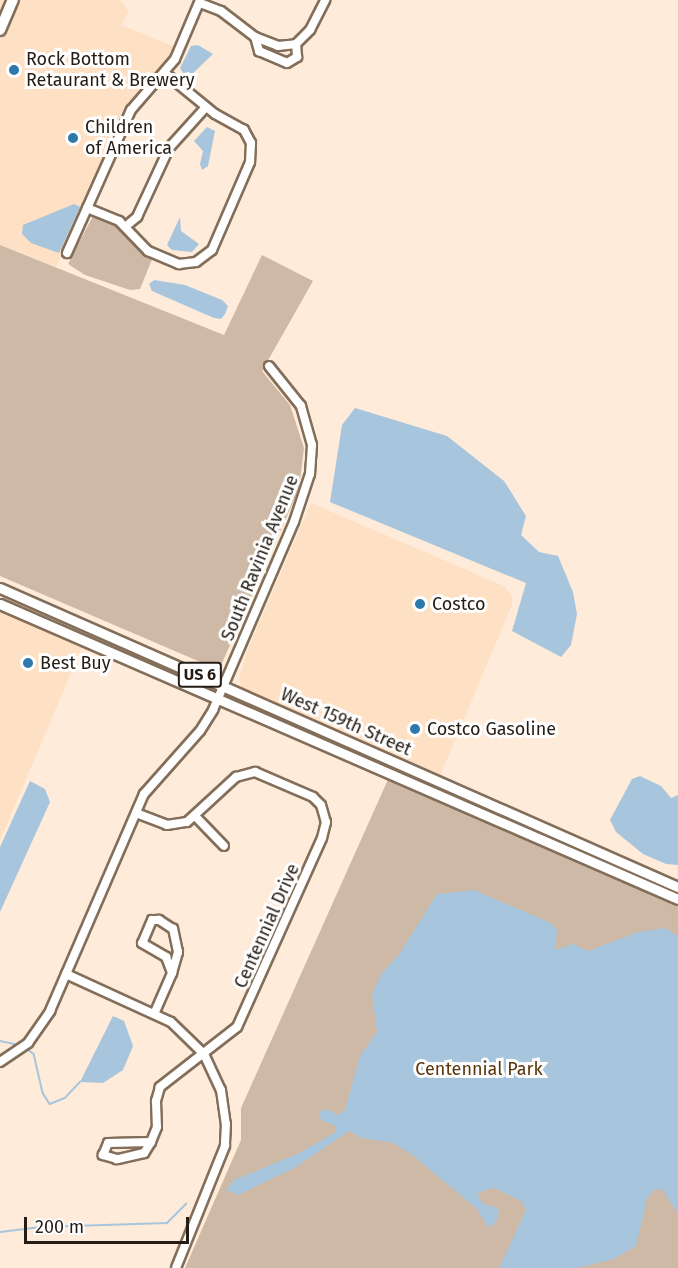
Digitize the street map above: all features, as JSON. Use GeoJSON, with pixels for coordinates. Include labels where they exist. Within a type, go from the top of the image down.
{"type":"FeatureCollection","features":[{"type":"Feature","properties":{"kind":"highway"},"geometry":{"type":"LineString","coordinates":[[0,30],[13,0]]}},
{"type":"Feature","properties":{"kind":"main road","name":"West 159th Street"},"geometry":{"type":"LineString","coordinates":[[0,588],[678,887]]}},
{"type":"Feature","properties":{"kind":"main road","name":"West 159th Street"},"geometry":{"type":"LineString","coordinates":[[0,604],[218,700],[393,772],[678,899]]}},
{"type":"Feature","properties":{"kind":"street"},"geometry":{"type":"LineString","coordinates":[[67,253],[131,110],[165,74],[200,2],[221,11],[255,37],[278,46],[296,44],[310,30],[325,0]]}},
{"type":"Feature","properties":{"kind":"street"},"geometry":{"type":"LineString","coordinates":[[255,37],[259,51],[287,63],[297,57],[296,44]]}},
{"type":"Feature","properties":{"kind":"street"},"geometry":{"type":"LineString","coordinates":[[87,208],[125,227],[148,251],[179,264],[196,262],[212,250],[250,162],[252,148],[244,130],[206,107],[165,74]]}},
{"type":"Feature","properties":{"kind":"street"},"geometry":{"type":"LineString","coordinates":[[125,227],[137,217],[169,148],[206,107]]}},
{"type":"Feature","properties":{"kind":"street","name":"South Ravinia Avenue"},"geometry":{"type":"LineString","coordinates":[[0,1062],[39,1029],[66,974],[149,787],[200,731],[218,700],[294,522],[310,474],[312,445],[301,406],[269,366]]}},
{"type":"Feature","properties":{"kind":"street","name":"Centennial Drive"},"geometry":{"type":"LineString","coordinates":[[151,1142],[157,1127],[156,1101],[160,1087],[228,1037],[244,1014],[322,838],[324,814],[313,797],[264,774],[245,773],[225,786],[196,817]]}},
{"type":"Feature","properties":{"kind":"street"},"geometry":{"type":"LineString","coordinates":[[136,813],[167,825],[196,817],[225,846]]}},
{"type":"Feature","properties":{"kind":"street"},"geometry":{"type":"LineString","coordinates":[[155,1012],[172,973],[178,952],[176,934],[168,924],[152,920],[142,943],[166,957],[172,973]]}},
{"type":"Feature","properties":{"kind":"street"},"geometry":{"type":"LineString","coordinates":[[66,974],[155,1012],[185,1033],[204,1054],[221,1090],[226,1124],[225,1146],[176,1268]]}},
{"type":"Feature","properties":{"kind":"street"},"geometry":{"type":"LineString","coordinates":[[151,1142],[144,1153],[117,1159],[103,1155],[108,1143],[151,1142]]}},
{"type":"Feature","properties":{"kind":"shaded area"},"geometry":{"type":"Polygon","coordinates":[[[0,0],[120,0],[129,12],[121,25],[175,47],[162,74],[128,107],[56,267],[0,245],[0,0]]]}},
{"type":"Feature","properties":{"kind":"shaded area"},"geometry":{"type":"Polygon","coordinates":[[[311,503],[504,586],[512,596],[512,605],[439,778],[241,689],[239,678],[248,649],[311,503]]]}},
{"type":"Feature","properties":{"kind":"shaded area"},"geometry":{"type":"Polygon","coordinates":[[[0,610],[82,647],[0,840],[0,610]]]}},
{"type":"Feature","properties":{"kind":"green space"},"geometry":{"type":"Polygon","coordinates":[[[93,216],[118,225],[136,247],[153,257],[140,289],[130,290],[85,275],[68,264],[93,216]]]}},
{"type":"Feature","properties":{"kind":"green space"},"geometry":{"type":"Polygon","coordinates":[[[0,245],[224,335],[262,255],[313,281],[262,371],[290,405],[304,448],[299,489],[219,670],[0,576],[0,245]]]}},
{"type":"Feature","properties":{"kind":"green space","name":"Centennial Park"},"geometry":{"type":"Polygon","coordinates":[[[390,775],[678,903],[678,1268],[185,1268],[241,1140],[241,1108],[390,775]]]}},
{"type":"Feature","properties":{"kind":"water"},"geometry":{"type":"Polygon","coordinates":[[[198,45],[213,54],[187,79],[180,68],[191,46],[198,45]]]}},
{"type":"Feature","properties":{"kind":"water"},"geometry":{"type":"Polygon","coordinates":[[[207,127],[215,131],[208,166],[202,170],[200,164],[203,151],[194,141],[207,127]]]}},
{"type":"Feature","properties":{"kind":"water"},"geometry":{"type":"Polygon","coordinates":[[[74,204],[80,207],[59,253],[31,243],[22,234],[23,225],[74,204]]]}},
{"type":"Feature","properties":{"kind":"water"},"geometry":{"type":"Polygon","coordinates":[[[180,217],[181,231],[199,244],[192,252],[172,250],[167,245],[180,217]]]}},
{"type":"Feature","properties":{"kind":"water"},"geometry":{"type":"Polygon","coordinates":[[[154,280],[185,285],[222,300],[228,306],[225,314],[221,319],[214,318],[152,291],[149,284],[154,280]]]}},
{"type":"Feature","properties":{"kind":"water"},"geometry":{"type":"Polygon","coordinates":[[[355,408],[447,436],[504,481],[526,516],[521,535],[539,552],[558,556],[573,592],[577,614],[571,645],[561,657],[512,631],[526,583],[330,502],[342,425],[355,408]]]}},
{"type":"Feature","properties":{"kind":"water"},"geometry":{"type":"Polygon","coordinates":[[[640,776],[661,786],[671,798],[678,795],[678,865],[666,864],[643,854],[616,832],[610,820],[632,779],[640,776]]]}},
{"type":"Feature","properties":{"kind":"water"},"geometry":{"type":"Polygon","coordinates":[[[30,781],[45,789],[50,802],[0,912],[0,847],[30,781]]]}},
{"type":"Feature","properties":{"kind":"water"},"geometry":{"type":"Polygon","coordinates":[[[474,890],[551,923],[557,931],[555,950],[573,944],[588,951],[638,932],[666,928],[678,937],[678,1214],[663,1190],[654,1189],[647,1199],[636,1246],[614,1259],[577,1268],[499,1268],[526,1210],[520,1200],[493,1188],[477,1193],[483,1204],[496,1207],[499,1212],[496,1222],[488,1228],[477,1209],[411,1154],[393,1143],[361,1138],[349,1131],[296,1167],[238,1195],[226,1190],[234,1180],[297,1154],[336,1132],[336,1126],[321,1120],[318,1113],[326,1109],[339,1115],[345,1110],[360,1056],[377,1032],[372,995],[381,974],[398,956],[437,894],[474,890]]]}},
{"type":"Feature","properties":{"kind":"water"},"geometry":{"type":"Polygon","coordinates":[[[113,1016],[124,1021],[133,1046],[123,1070],[103,1083],[80,1082],[113,1016]]]}},
{"type":"Feature","properties":{"kind":"waterway"},"geometry":{"type":"LineString","coordinates":[[0,1041],[19,1045]]}},
{"type":"Feature","properties":{"kind":"waterway"},"geometry":{"type":"LineString","coordinates":[[26,1048],[34,1054],[43,1093],[50,1104],[65,1098],[80,1082]]}},
{"type":"Feature","properties":{"kind":"waterway"},"geometry":{"type":"LineString","coordinates":[[0,1232],[41,1227],[167,1223],[186,1204]]}},
{"type":"Feature","properties":{"kind":"place","name":"Rock Bottom Retaurant & Brewery"},"geometry":{"type":"Point","coordinates":[14,70]}},
{"type":"Feature","properties":{"kind":"place","name":"Children of America"},"geometry":{"type":"Point","coordinates":[73,138]}},
{"type":"Feature","properties":{"kind":"place","name":"Costco"},"geometry":{"type":"Point","coordinates":[420,604]}},
{"type":"Feature","properties":{"kind":"place","name":"Best Buy"},"geometry":{"type":"Point","coordinates":[28,663]}},
{"type":"Feature","properties":{"kind":"place","name":"Costco Gasoline"},"geometry":{"type":"Point","coordinates":[415,729]}}]}
